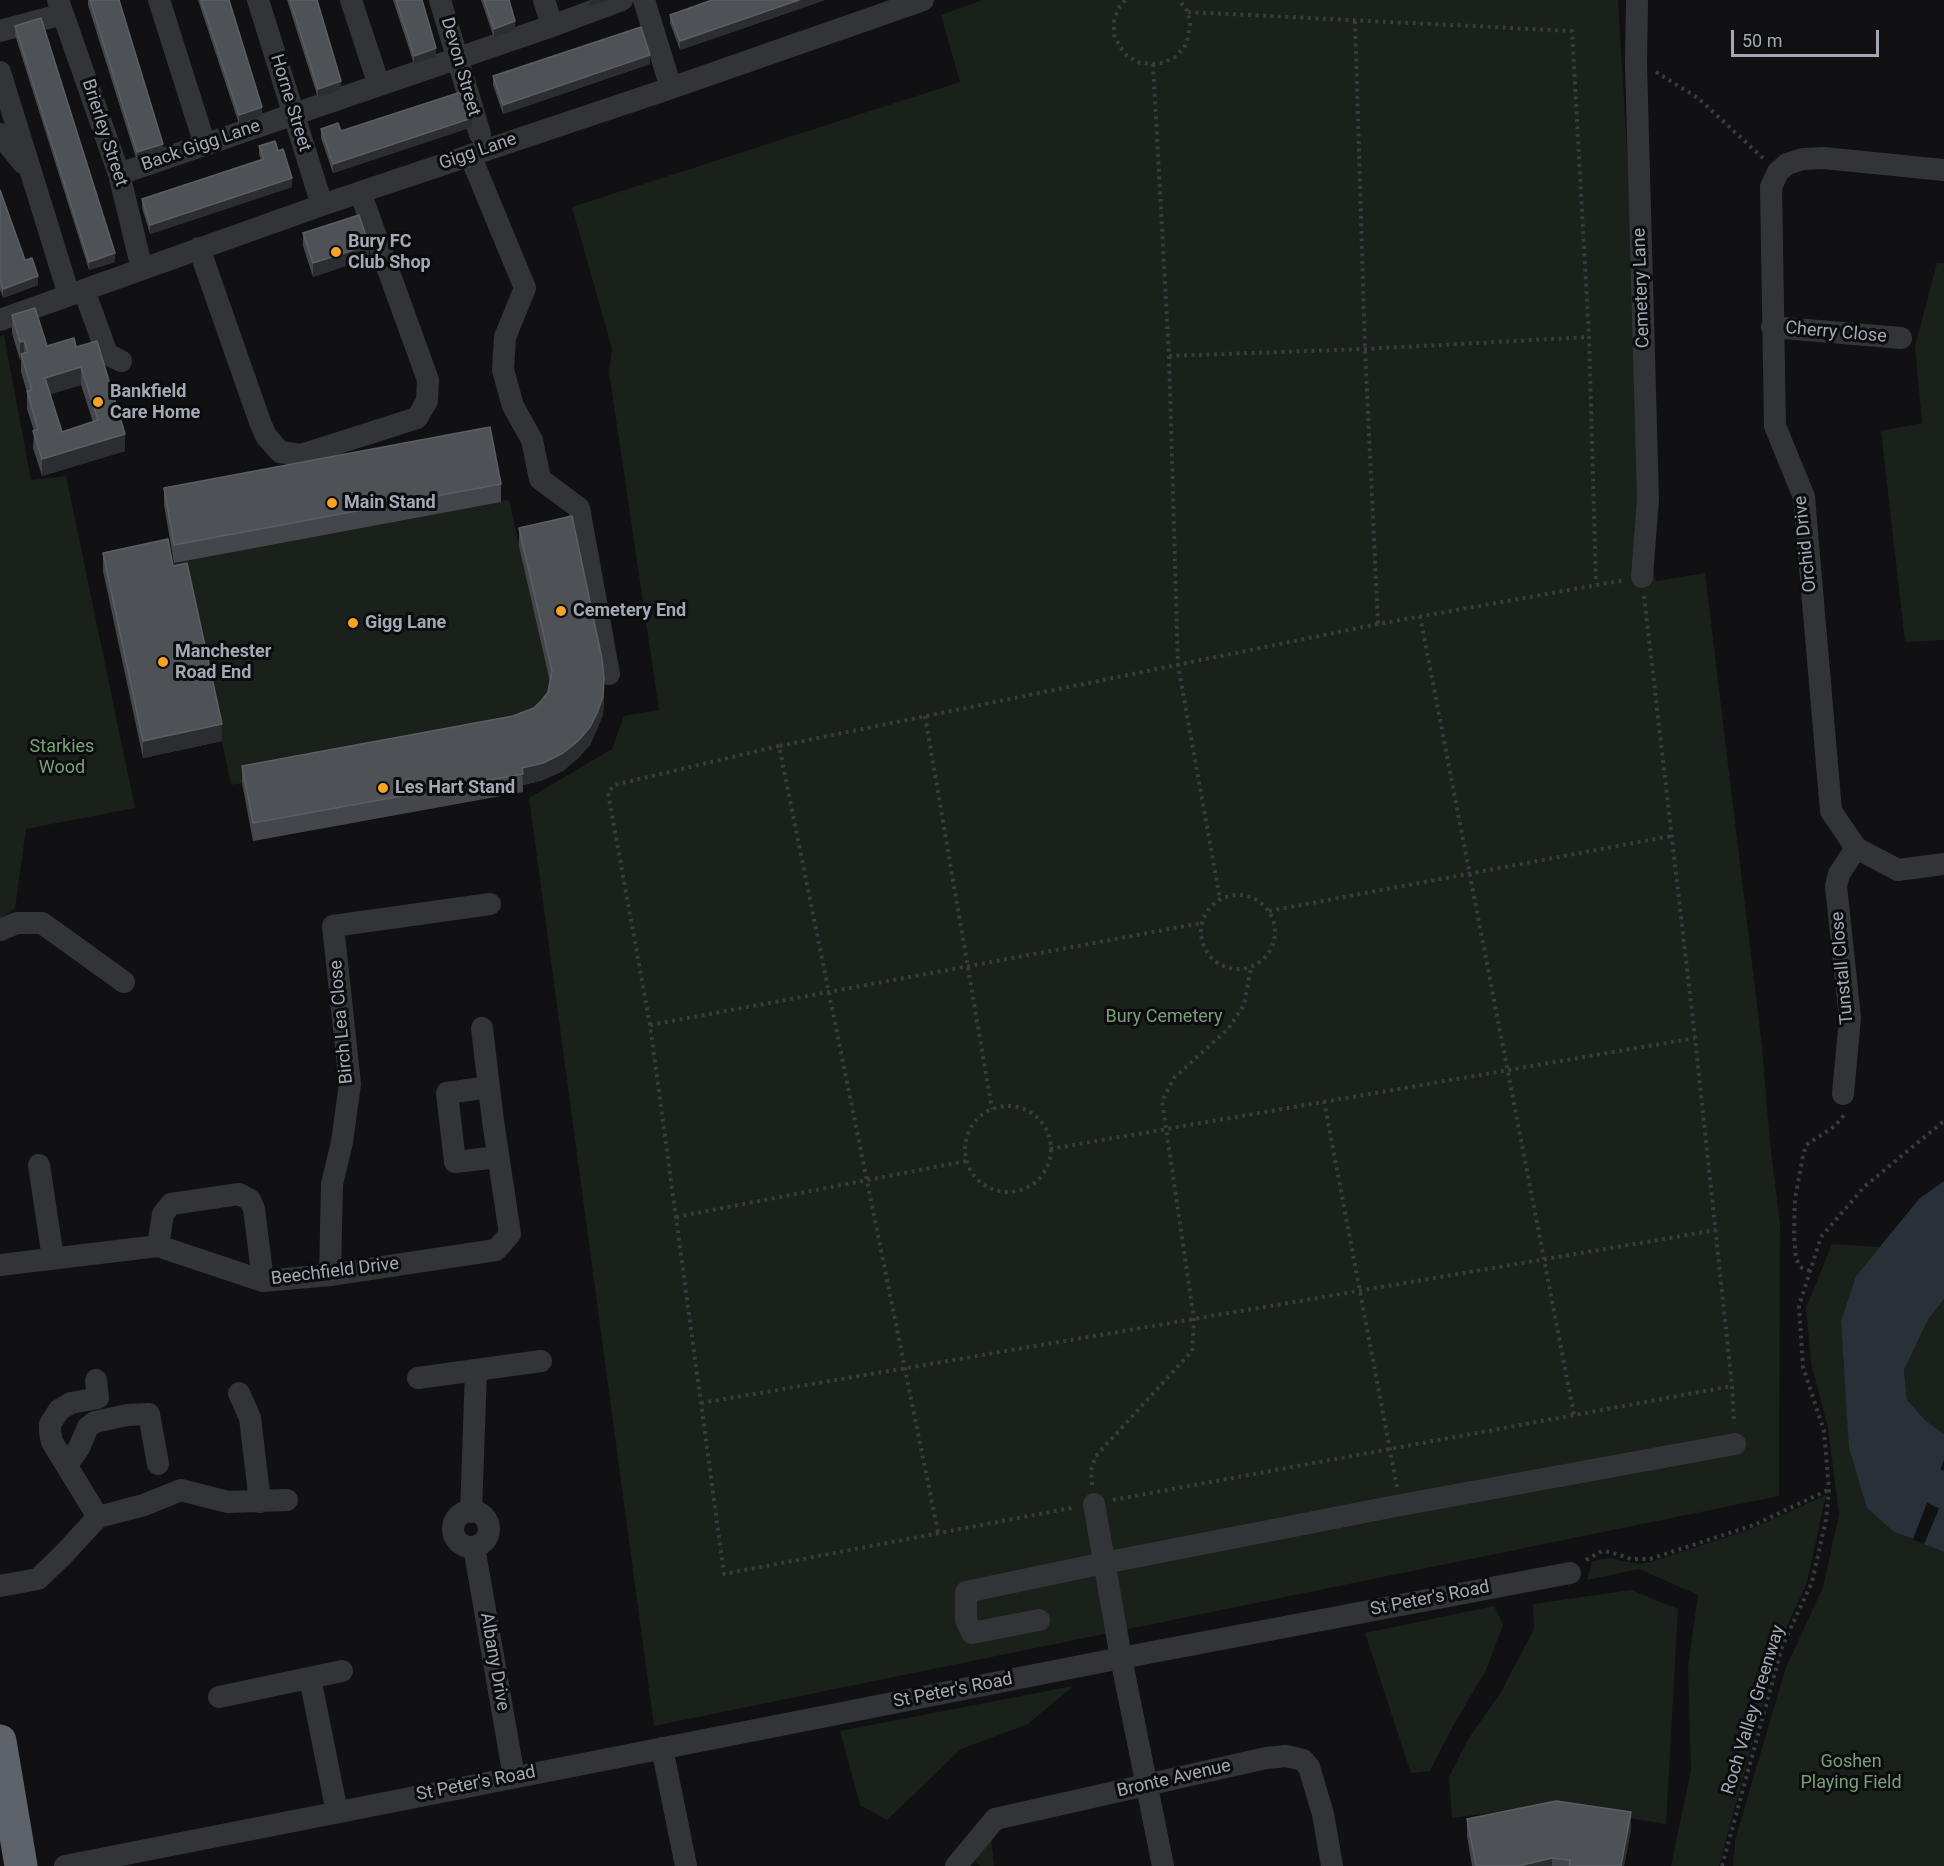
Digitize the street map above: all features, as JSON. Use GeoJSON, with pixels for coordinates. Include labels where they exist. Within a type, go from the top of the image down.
{"type":"FeatureCollection","features":[{"type":"Feature","properties":{"kind":"highway"},"geometry":{"type":"LineString","coordinates":[[1,1758],[21,1866]]}},
{"type":"Feature","properties":{"kind":"street"},"geometry":{"type":"LineString","coordinates":[[159,0],[205,145]]}},
{"type":"Feature","properties":{"kind":"street","name":"Horne Street"},"geometry":{"type":"LineString","coordinates":[[258,0],[322,205]]}},
{"type":"Feature","properties":{"kind":"street"},"geometry":{"type":"LineString","coordinates":[[351,0],[379,85]]}},
{"type":"Feature","properties":{"kind":"street","name":"Devon Street"},"geometry":{"type":"LineString","coordinates":[[440,0],[480,134]]}},
{"type":"Feature","properties":{"kind":"street"},"geometry":{"type":"LineString","coordinates":[[544,0],[552,26]]}},
{"type":"Feature","properties":{"kind":"street","name":"Back Gigg Lane"},"geometry":{"type":"LineString","coordinates":[[119,174],[622,0]]}},
{"type":"Feature","properties":{"kind":"street"},"geometry":{"type":"LineString","coordinates":[[644,0],[671,88]]}},
{"type":"Feature","properties":{"kind":"street","name":"Gigg Lane"},"geometry":{"type":"LineString","coordinates":[[0,320],[322,205],[671,88],[923,0]]}},
{"type":"Feature","properties":{"kind":"street","name":"Cemetery Lane"},"geometry":{"type":"LineString","coordinates":[[1636,0],[1648,499],[1642,577]]}},
{"type":"Feature","properties":{"kind":"street"},"geometry":{"type":"LineString","coordinates":[[0,31],[60,7]]}},
{"type":"Feature","properties":{"kind":"street","name":"Brierley Street"},"geometry":{"type":"LineString","coordinates":[[60,7],[119,174],[142,269]]}},
{"type":"Feature","properties":{"kind":"street"},"geometry":{"type":"LineString","coordinates":[[0,72],[31,174],[76,293],[107,354],[128,365]]}},
{"type":"Feature","properties":{"kind":"street"},"geometry":{"type":"LineString","coordinates":[[0,134],[31,174]]}},
{"type":"Feature","properties":{"kind":"street"},"geometry":{"type":"LineString","coordinates":[[470,155],[525,288],[505,337],[503,370],[505,379],[513,406],[532,440],[540,479],[579,508],[609,674]]}},
{"type":"Feature","properties":{"kind":"street"},"geometry":{"type":"LineString","coordinates":[[1778,172],[1787,164],[1803,159],[1824,158],[1944,170]]}},
{"type":"Feature","properties":{"kind":"street","name":"Orchid Drive"},"geometry":{"type":"LineString","coordinates":[[1778,172],[1771,187],[1775,426],[1804,497],[1830,811],[1856,848],[1898,870],[1944,864]]}},
{"type":"Feature","properties":{"kind":"street"},"geometry":{"type":"LineString","coordinates":[[200,248],[260,422],[266,436],[280,452],[301,455],[417,418],[427,401],[428,380],[360,192]]}},
{"type":"Feature","properties":{"kind":"street","name":"Cherry Close"},"geometry":{"type":"LineString","coordinates":[[1772,327],[1901,338]]}},
{"type":"Feature","properties":{"kind":"street","name":"Tunstall Close"},"geometry":{"type":"LineString","coordinates":[[1843,1094],[1850,1018],[1836,886],[1839,874],[1856,848]]}},
{"type":"Feature","properties":{"kind":"street","name":"Birch Lea Close"},"geometry":{"type":"LineString","coordinates":[[330,1275],[332,1184],[342,1142],[350,1084],[333,926],[490,904]]}},
{"type":"Feature","properties":{"kind":"street"},"geometry":{"type":"LineString","coordinates":[[0,930],[17,923],[42,923],[124,982]]}},
{"type":"Feature","properties":{"kind":"street"},"geometry":{"type":"LineString","coordinates":[[482,1028],[498,1158],[455,1162],[447,1093],[489,1087]]}},
{"type":"Feature","properties":{"kind":"street","name":"Beechfield Drive"},"geometry":{"type":"LineString","coordinates":[[0,1265],[158,1246],[263,1281],[330,1275],[496,1250],[510,1234],[498,1158]]}},
{"type":"Feature","properties":{"kind":"street"},"geometry":{"type":"LineString","coordinates":[[39,1165],[53,1258]]}},
{"type":"Feature","properties":{"kind":"street"},"geometry":{"type":"LineString","coordinates":[[158,1246],[163,1214],[171,1204],[239,1194],[250,1200],[254,1209],[263,1281]]}},
{"type":"Feature","properties":{"kind":"street"},"geometry":{"type":"LineString","coordinates":[[418,1378],[541,1361]]}},
{"type":"Feature","properties":{"kind":"street","name":"Albany Drive"},"geometry":{"type":"LineString","coordinates":[[476,1370],[471,1512],[485,1518],[489,1528],[486,1539],[474,1547],[514,1777]]}},
{"type":"Feature","properties":{"kind":"street"},"geometry":{"type":"LineString","coordinates":[[96,1380],[98,1398],[71,1403],[59,1410],[50,1424],[52,1442],[98,1517]]}},
{"type":"Feature","properties":{"kind":"street"},"geometry":{"type":"LineString","coordinates":[[239,1393],[250,1418],[260,1502]]}},
{"type":"Feature","properties":{"kind":"street"},"geometry":{"type":"LineString","coordinates":[[67,1466],[79,1448],[88,1427],[95,1422],[128,1415],[149,1414],[158,1464]]}},
{"type":"Feature","properties":{"kind":"street"},"geometry":{"type":"LineString","coordinates":[[1039,1620],[972,1633],[966,1620],[966,1592],[1401,1505],[1735,1444]]}},
{"type":"Feature","properties":{"kind":"street"},"geometry":{"type":"LineString","coordinates":[[0,1586],[38,1579],[98,1517],[144,1505],[182,1490],[228,1502],[287,1500]]}},
{"type":"Feature","properties":{"kind":"street"},"geometry":{"type":"LineString","coordinates":[[1094,1504],[1121,1658],[1163,1866]]}},
{"type":"Feature","properties":{"kind":"street","name":"St Peter's Road"},"geometry":{"type":"LineString","coordinates":[[65,1866],[1121,1658],[1570,1573]]}},
{"type":"Feature","properties":{"kind":"street"},"geometry":{"type":"LineString","coordinates":[[219,1697],[342,1671]]}},
{"type":"Feature","properties":{"kind":"street"},"geometry":{"type":"LineString","coordinates":[[310,1678],[337,1812]]}},
{"type":"Feature","properties":{"kind":"street"},"geometry":{"type":"LineString","coordinates":[[662,1748],[686,1866]]}},
{"type":"Feature","properties":{"kind":"street","name":"Bronte Avenue"},"geometry":{"type":"LineString","coordinates":[[957,1866],[995,1819],[1266,1758],[1286,1756],[1303,1760],[1310,1767],[1323,1814],[1332,1866]]}},
{"type":"Feature","properties":{"kind":"path"},"geometry":{"type":"LineString","coordinates":[[1125,0],[1118,9],[1114,21],[1114,34],[1128,57],[1140,63],[1154,64],[1163,63],[1175,57],[1184,48],[1188,38],[1190,25],[1188,12],[1179,0]]}},
{"type":"Feature","properties":{"kind":"path"},"geometry":{"type":"LineString","coordinates":[[1188,12],[1572,31],[1590,337],[1596,584]]}},
{"type":"Feature","properties":{"kind":"path"},"geometry":{"type":"LineString","coordinates":[[1355,21],[1365,349],[1378,624]]}},
{"type":"Feature","properties":{"kind":"path"},"geometry":{"type":"LineString","coordinates":[[1154,64],[1168,356],[1178,665],[1220,898]]}},
{"type":"Feature","properties":{"kind":"path"},"geometry":{"type":"LineString","coordinates":[[1636,64],[1662,75],[1698,98],[1778,172]]}},
{"type":"Feature","properties":{"kind":"path"},"geometry":{"type":"LineString","coordinates":[[1168,356],[1365,349],[1590,337]]}},
{"type":"Feature","properties":{"kind":"path"},"geometry":{"type":"LineString","coordinates":[[1732,1386],[938,1532],[724,1574],[650,1025],[608,793],[614,785],[779,746],[1378,624],[1642,577],[1716,1230],[1732,1386],[1735,1444]]}},
{"type":"Feature","properties":{"kind":"path"},"geometry":{"type":"LineString","coordinates":[[1420,616],[1574,1415]]}},
{"type":"Feature","properties":{"kind":"path"},"geometry":{"type":"LineString","coordinates":[[925,716],[992,1109]]}},
{"type":"Feature","properties":{"kind":"path"},"geometry":{"type":"LineString","coordinates":[[779,746],[938,1532]]}},
{"type":"Feature","properties":{"kind":"path"},"geometry":{"type":"LineString","coordinates":[[1269,911],[1671,836]]}},
{"type":"Feature","properties":{"kind":"path"},"geometry":{"type":"LineString","coordinates":[[1236,894],[1257,898],[1269,911],[1275,922],[1276,939],[1271,952],[1263,961],[1251,968],[1232,969],[1222,966],[1211,958],[1203,946],[1200,933],[1202,922],[1207,911],[1220,898],[1236,894]]}},
{"type":"Feature","properties":{"kind":"path"},"geometry":{"type":"LineString","coordinates":[[650,1025],[1202,922]]}},
{"type":"Feature","properties":{"kind":"path"},"geometry":{"type":"LineString","coordinates":[[1094,1504],[1091,1471],[1095,1457],[1192,1351],[1194,1319],[1162,1101],[1174,1078],[1228,1029],[1244,1005],[1251,968]]}},
{"type":"Feature","properties":{"kind":"path"},"geometry":{"type":"LineString","coordinates":[[1050,1149],[1695,1038]]}},
{"type":"Feature","properties":{"kind":"path"},"geometry":{"type":"LineString","coordinates":[[1810,1271],[1802,1268],[1796,1260],[1794,1234],[1795,1199],[1803,1156],[1806,1145],[1835,1126],[1846,1111],[1843,1094]]}},
{"type":"Feature","properties":{"kind":"path"},"geometry":{"type":"LineString","coordinates":[[1324,1101],[1401,1505]]}},
{"type":"Feature","properties":{"kind":"path"},"geometry":{"type":"LineString","coordinates":[[1012,1107],[1027,1110],[1038,1118],[1047,1131],[1050,1149],[1050,1158],[1044,1173],[1033,1184],[1013,1192],[1002,1192],[987,1187],[971,1172],[966,1161],[965,1146],[969,1131],[977,1119],[992,1109],[1012,1107]]}},
{"type":"Feature","properties":{"kind":"path","name":"Roch Valley Greenway"},"geometry":{"type":"LineString","coordinates":[[1722,1866],[1782,1647],[1812,1582],[1826,1520],[1829,1490],[1824,1431],[1803,1367],[1799,1306],[1821,1237],[1865,1186],[1944,1121]]}},
{"type":"Feature","properties":{"kind":"path"},"geometry":{"type":"LineString","coordinates":[[676,1217],[966,1161]]}},
{"type":"Feature","properties":{"kind":"path"},"geometry":{"type":"LineString","coordinates":[[701,1403],[1716,1230]]}},
{"type":"Feature","properties":{"kind":"path"},"geometry":{"type":"LineString","coordinates":[[1570,1573],[1591,1556],[1602,1551],[1631,1558],[1650,1559],[1754,1525],[1829,1490]]}},
{"type":"Feature","properties":{"kind":"green space","name":"Bury Cemetery"},"geometry":{"type":"Polygon","coordinates":[[[982,0],[1618,0],[1652,569],[1656,581],[1705,573],[1762,1046],[1780,1224],[1779,1496],[654,1726],[529,798],[612,749],[624,716],[659,710],[609,372],[612,349],[572,207],[960,82],[941,15],[982,0]]]}},
{"type":"Feature","properties":{"kind":"green space"},"geometry":{"type":"Polygon","coordinates":[[[1937,263],[1944,263],[1944,640],[1905,642],[1881,431],[1922,423],[1915,346],[1937,263]]]}},
{"type":"Feature","properties":{"kind":"green space","name":"Starkies Wood"},"geometry":{"type":"Polygon","coordinates":[[[4,335],[31,480],[66,476],[135,808],[26,829],[15,908],[0,919],[0,336],[4,335]]]}},
{"type":"Feature","properties":{"kind":"green space","name":"Gigg Lane"},"geometry":{"type":"Polygon","coordinates":[[[490,444],[501,501],[509,500],[519,545],[572,534],[604,696],[603,714],[597,731],[590,745],[578,758],[563,771],[543,780],[522,785],[523,792],[253,841],[242,783],[231,785],[222,741],[143,758],[168,557],[173,556],[164,505],[490,444]]]}},
{"type":"Feature","properties":{"kind":"green space","name":"Goshen Playing Field"},"geometry":{"type":"Polygon","coordinates":[[[1832,1244],[1880,1247],[1856,1276],[1841,1321],[1844,1370],[1894,1532],[1944,1552],[1944,1866],[1733,1866],[1735,1840],[1785,1670],[1823,1587],[1839,1515],[1828,1428],[1811,1363],[1806,1308],[1832,1244]]]}},
{"type":"Feature","properties":{"kind":"green space"},"geometry":{"type":"Polygon","coordinates":[[[1944,1299],[1944,1434],[1926,1421],[1907,1400],[1904,1370],[1928,1320],[1944,1299]]]}},
{"type":"Feature","properties":{"kind":"green space"},"geometry":{"type":"Polygon","coordinates":[[[1826,1495],[1807,1582],[1779,1644],[1719,1866],[1671,1866],[1691,1770],[1688,1667],[1698,1595],[1639,1569],[1587,1580],[1592,1561],[1609,1558],[1639,1564],[1651,1562],[1751,1529],[1826,1495]]]}},
{"type":"Feature","properties":{"kind":"green space"},"geometry":{"type":"Polygon","coordinates":[[[1631,1590],[1678,1609],[1666,1824],[1551,1805],[1452,1818],[1449,1777],[1467,1741],[1501,1692],[1534,1629],[1533,1604],[1631,1590]]]}},
{"type":"Feature","properties":{"kind":"green space"},"geometry":{"type":"Polygon","coordinates":[[[1494,1606],[1503,1625],[1486,1670],[1430,1771],[1411,1773],[1365,1633],[1494,1606]]]}},
{"type":"Feature","properties":{"kind":"green space"},"geometry":{"type":"Polygon","coordinates":[[[1073,1686],[1028,1724],[961,1749],[887,1820],[860,1805],[840,1731],[1073,1686]]]}},
{"type":"Feature","properties":{"kind":"green space"},"geometry":{"type":"Polygon","coordinates":[[[991,1837],[994,1866],[980,1866],[975,1860],[991,1837]]]}},
{"type":"Feature","properties":{"kind":"shaded area"},"geometry":{"type":"Polygon","coordinates":[[[1944,1181],[1944,1299],[1928,1320],[1904,1370],[1907,1400],[1926,1421],[1944,1434],[1944,1460],[1913,1539],[1894,1532],[1867,1508],[1849,1448],[1841,1321],[1856,1276],[1919,1199],[1944,1181]]]}},
{"type":"Feature","properties":{"kind":"shaded area"},"geometry":{"type":"Polygon","coordinates":[[[1944,1497],[1944,1552],[1924,1544],[1944,1497]]]}},
{"type":"Feature","properties":{"kind":"building"},"geometry":{"type":"Polygon","coordinates":[[[90,0],[119,0],[163,144],[137,152],[90,0]]]}},
{"type":"Feature","properties":{"kind":"building"},"geometry":{"type":"Polygon","coordinates":[[[201,0],[229,0],[262,107],[239,115],[201,0]]]}},
{"type":"Feature","properties":{"kind":"building"},"geometry":{"type":"Polygon","coordinates":[[[290,0],[317,0],[341,81],[318,89],[290,0]]]}},
{"type":"Feature","properties":{"kind":"building"},"geometry":{"type":"Polygon","coordinates":[[[396,0],[422,0],[436,48],[414,56],[396,0]]]}},
{"type":"Feature","properties":{"kind":"building"},"geometry":{"type":"Polygon","coordinates":[[[484,0],[509,0],[515,21],[494,29],[484,0]]]}},
{"type":"Feature","properties":{"kind":"building"},"geometry":{"type":"Polygon","coordinates":[[[712,0],[799,0],[680,41],[670,15],[712,0]]]}},
{"type":"Feature","properties":{"kind":"building"},"geometry":{"type":"Polygon","coordinates":[[[41,18],[115,253],[89,262],[15,26],[41,18]]]}},
{"type":"Feature","properties":{"kind":"building"},"geometry":{"type":"Polygon","coordinates":[[[641,27],[650,55],[503,105],[493,76],[641,27]]]}},
{"type":"Feature","properties":{"kind":"building"},"geometry":{"type":"Polygon","coordinates":[[[464,91],[472,118],[333,164],[321,129],[338,123],[341,131],[464,91]]]}},
{"type":"Feature","properties":{"kind":"building"},"geometry":{"type":"Polygon","coordinates":[[[275,141],[278,151],[283,149],[292,178],[150,225],[142,199],[264,159],[259,146],[275,141]]]}},
{"type":"Feature","properties":{"kind":"building"},"geometry":{"type":"Polygon","coordinates":[[[0,190],[25,260],[32,258],[38,276],[3,289],[0,280],[0,190]]]}},
{"type":"Feature","properties":{"kind":"building"},"geometry":{"type":"Polygon","coordinates":[[[359,215],[369,245],[313,263],[303,233],[359,215]]]}},
{"type":"Feature","properties":{"kind":"building","name":"Bankfield Care Home"},"geometry":{"type":"Polygon","coordinates":[[[35,308],[47,346],[74,338],[76,347],[97,341],[125,434],[42,459],[33,431],[38,429],[27,391],[32,390],[21,354],[28,352],[24,341],[20,342],[12,315],[35,308]],[[81,367],[45,378],[62,432],[98,420],[81,367]]]}},
{"type":"Feature","properties":{"kind":"building","name":"Main Stand"},"geometry":{"type":"Polygon","coordinates":[[[490,427],[501,484],[174,545],[164,488],[490,427]]]}},
{"type":"Feature","properties":{"kind":"building"},"geometry":{"type":"Polygon","coordinates":[[[572,516],[604,678],[603,696],[597,713],[590,727],[578,741],[563,753],[543,763],[522,768],[523,774],[253,823],[242,766],[513,716],[534,708],[548,692],[552,671],[519,528],[572,516]]]}},
{"type":"Feature","properties":{"kind":"building","name":"Manchester Road End"},"geometry":{"type":"Polygon","coordinates":[[[168,539],[173,566],[187,563],[222,724],[143,741],[103,553],[168,539]]]}},
{"type":"Feature","properties":{"kind":"building"},"geometry":{"type":"Polygon","coordinates":[[[1556,1801],[1631,1812],[1621,1866],[1569,1866],[1570,1860],[1552,1858],[1519,1866],[1476,1866],[1467,1819],[1556,1801]]]}},
{"type":"Feature","properties":{"kind":"waterway"},"geometry":{"type":"LineString","coordinates":[[1898,1455],[1910,1474],[1944,1491]]}},
{"type":"Feature","properties":{"kind":"place","name":"Bury FC Club Shop"},"geometry":{"type":"Point","coordinates":[336,252]}},
{"type":"Feature","properties":{"kind":"place","name":"Bankfield Care Home"},"geometry":{"type":"Point","coordinates":[98,402]}},
{"type":"Feature","properties":{"kind":"place","name":"Main Stand"},"geometry":{"type":"Point","coordinates":[332,503]}},
{"type":"Feature","properties":{"kind":"place","name":"Cemetery End"},"geometry":{"type":"Point","coordinates":[561,611]}},
{"type":"Feature","properties":{"kind":"place","name":"Gigg Lane"},"geometry":{"type":"Point","coordinates":[353,623]}},
{"type":"Feature","properties":{"kind":"place","name":"Manchester Road End"},"geometry":{"type":"Point","coordinates":[163,662]}},
{"type":"Feature","properties":{"kind":"place","name":"Les Hart Stand"},"geometry":{"type":"Point","coordinates":[383,788]}}]}
